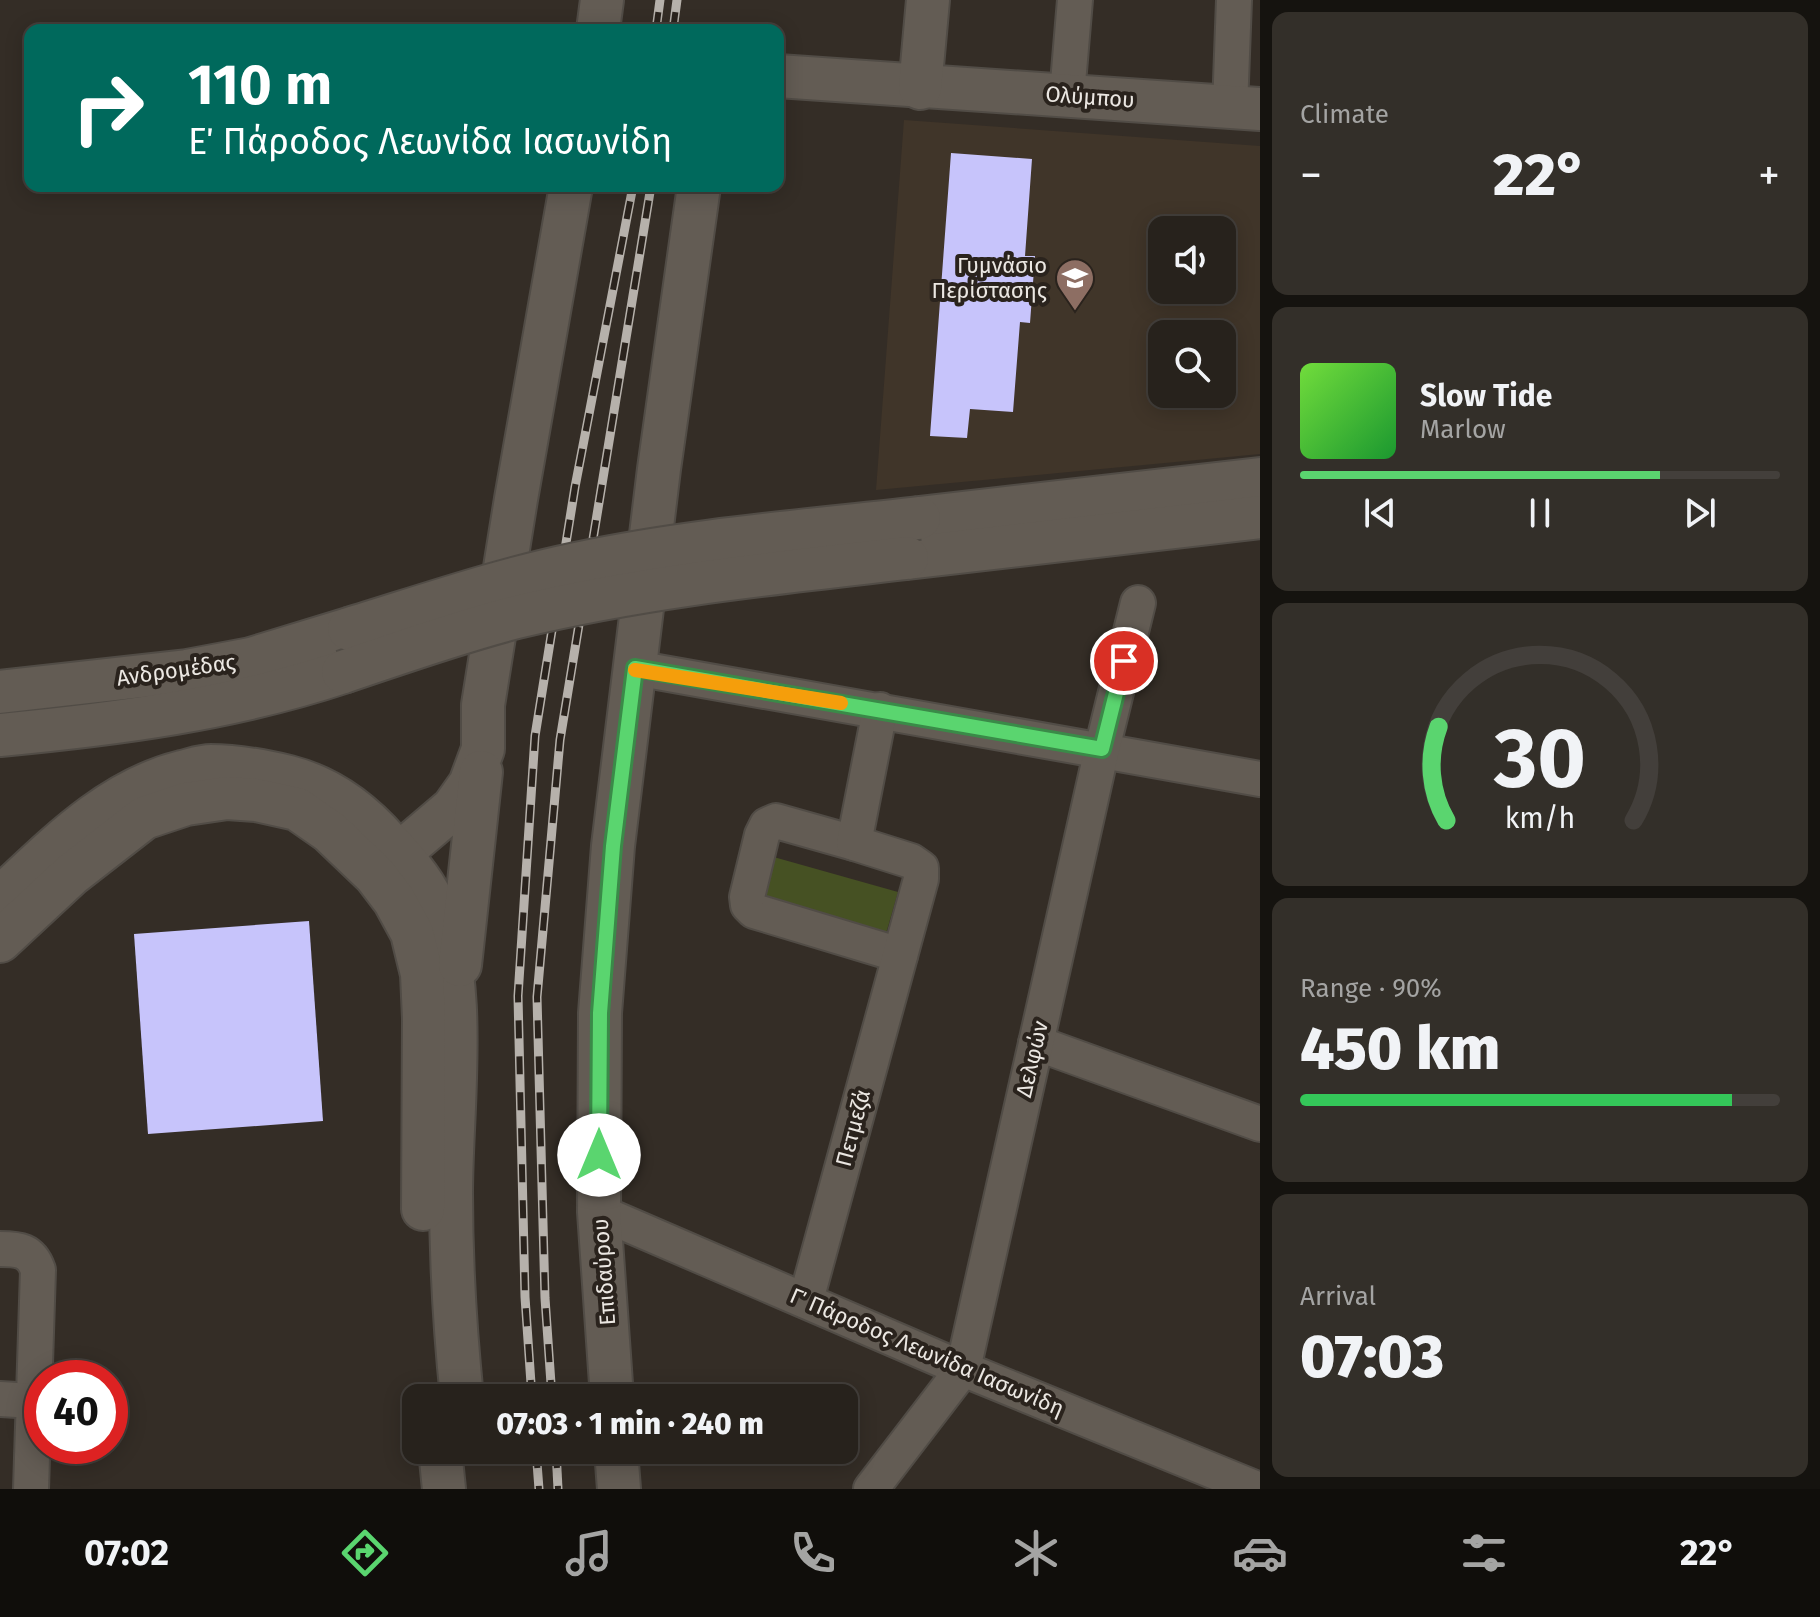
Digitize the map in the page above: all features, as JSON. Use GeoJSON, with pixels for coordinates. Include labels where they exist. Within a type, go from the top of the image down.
{"type":"FeatureCollection","features":[{"type":"Feature","properties":{"kind":"street"},"geometry":{"type":"LineString","coordinates":[[599,24],[602,0]]}},
{"type":"Feature","properties":{"kind":"street"},"geometry":{"type":"LineString","coordinates":[[920,88],[928,0]]}},
{"type":"Feature","properties":{"kind":"street"},"geometry":{"type":"LineString","coordinates":[[1067,95],[1075,0]]}},
{"type":"Feature","properties":{"kind":"street"},"geometry":{"type":"LineString","coordinates":[[1234,0],[1245,108]]}},
{"type":"Feature","properties":{"kind":"street","name":"Ολύμπου"},"geometry":{"type":"LineString","coordinates":[[784,77],[1245,108]]}},
{"type":"Feature","properties":{"kind":"street"},"geometry":{"type":"LineString","coordinates":[[454,1018],[483,749],[483,705],[518,483],[570,192]]}},
{"type":"Feature","properties":{"kind":"street","name":"Επιδαύρου"},"geometry":{"type":"LineString","coordinates":[[611,1384],[599,1212],[600,1013],[613,846],[659,469],[698,192]]}},
{"type":"Feature","properties":{"kind":"street","name":"Ανδρομέδας"},"geometry":{"type":"LineString","coordinates":[[0,692],[187,671],[251,659],[519,577],[650,550],[1260,479]]}},
{"type":"Feature","properties":{"kind":"street","name":"Ανδρομέδας"},"geometry":{"type":"LineString","coordinates":[[0,735],[92,726],[257,697],[515,618],[585,602],[717,580],[1260,517]]}},
{"type":"Feature","properties":{"kind":"street","name":"Δελφών"},"geometry":{"type":"LineString","coordinates":[[871,1489],[963,1369],[1102,749],[1138,603]]}},
{"type":"Feature","properties":{"kind":"street"},"geometry":{"type":"LineString","coordinates":[[635,668],[1260,779]]}},
{"type":"Feature","properties":{"kind":"street"},"geometry":{"type":"LineString","coordinates":[[378,855],[448,771],[461,752],[483,705]]}},
{"type":"Feature","properties":{"kind":"street"},"geometry":{"type":"LineString","coordinates":[[854,843],[880,710]]}},
{"type":"Feature","properties":{"kind":"street"},"geometry":{"type":"LineString","coordinates":[[378,855],[453,808],[470,784],[483,749]]}},
{"type":"Feature","properties":{"kind":"street"},"geometry":{"type":"LineString","coordinates":[[0,898],[98,811],[153,779],[208,765],[267,771],[305,781],[337,796],[378,855],[394,900],[412,933],[422,974],[422,1192],[433,1384]]}},
{"type":"Feature","properties":{"kind":"street"},"geometry":{"type":"LineString","coordinates":[[0,941],[72,874],[144,818],[186,804],[227,798],[256,800],[297,809],[378,855],[431,899],[444,932],[452,969],[451,1192],[453,1284],[461,1384]]}},
{"type":"Feature","properties":{"kind":"street","name":"Πετμεζά"},"geometry":{"type":"LineString","coordinates":[[806,1300],[921,879],[921,868],[911,861],[776,821],[767,825],[747,897],[748,905],[754,911],[900,955]]}},
{"type":"Feature","properties":{"kind":"street"},"geometry":{"type":"LineString","coordinates":[[1036,1043],[1260,1124]]}},
{"type":"Feature","properties":{"kind":"street","name":"Γ΄ Πάροδος Λεωνίδα Ιασωνίδη"},"geometry":{"type":"LineString","coordinates":[[599,1212],[963,1369],[1257,1489]]}},
{"type":"Feature","properties":{"kind":"street"},"geometry":{"type":"LineString","coordinates":[[0,1249],[20,1249],[34,1258],[38,1270],[16,1400],[31,1489]]}},
{"type":"Feature","properties":{"kind":"street"},"geometry":{"type":"LineString","coordinates":[[441,1464],[444,1489]]}},
{"type":"Feature","properties":{"kind":"street"},"geometry":{"type":"LineString","coordinates":[[469,1464],[472,1489]]}},
{"type":"Feature","properties":{"kind":"street"},"geometry":{"type":"LineString","coordinates":[[617,1464],[619,1489]]}},
{"type":"Feature","properties":{"kind":"shaded area","name":"Γυμνάσιο Περίστασης"},"geometry":{"type":"Polygon","coordinates":[[[904,120],[1260,146],[1260,454],[876,490],[904,120]]]}},
{"type":"Feature","properties":{"kind":"green space"},"geometry":{"type":"Polygon","coordinates":[[[763,854],[898,892],[879,958],[745,919],[763,854]]]}},
{"type":"Feature","properties":{"kind":"building"},"geometry":{"type":"Polygon","coordinates":[[[951,153],[1032,159],[1025,256],[1035,256],[1030,323],[1020,322],[1013,412],[970,409],[967,438],[930,436],[951,153]]]}},
{"type":"Feature","properties":{"kind":"building"},"geometry":{"type":"Polygon","coordinates":[[[309,921],[323,1121],[148,1134],[134,934],[309,921]]]}},
{"type":"Feature","properties":{"kind":"railway"},"geometry":{"type":"LineString","coordinates":[[657,24],[660,0]]}},
{"type":"Feature","properties":{"kind":"railway"},"geometry":{"type":"LineString","coordinates":[[674,24],[677,0]]}},
{"type":"Feature","properties":{"kind":"railway"},"geometry":{"type":"LineString","coordinates":[[531,1384],[525,1297],[518,996],[535,736],[575,487],[632,192]]}},
{"type":"Feature","properties":{"kind":"railway"},"geometry":{"type":"LineString","coordinates":[[551,1384],[545,1298],[537,997],[560,740],[650,192]]}},
{"type":"Feature","properties":{"kind":"railway"},"geometry":{"type":"LineString","coordinates":[[537,1464],[539,1489]]}},
{"type":"Feature","properties":{"kind":"railway"},"geometry":{"type":"LineString","coordinates":[[557,1464],[558,1489]]}},
{"type":"Feature","properties":{"kind":"slow traffic"},"geometry":{"type":"LineString","coordinates":[[635,670],[841,703]]}},
{"type":"Feature","properties":{"kind":"place","name":"Γυμνάσιο Περίστασης"},"geometry":{"type":"Point","coordinates":[1075,312]}},
{"type":"Feature","properties":{"kind":"route"},"geometry":{"type":"LineString","coordinates":[[599,1155],[600,1013],[613,846],[635,668],[1102,749],[1124,661]]}}]}
